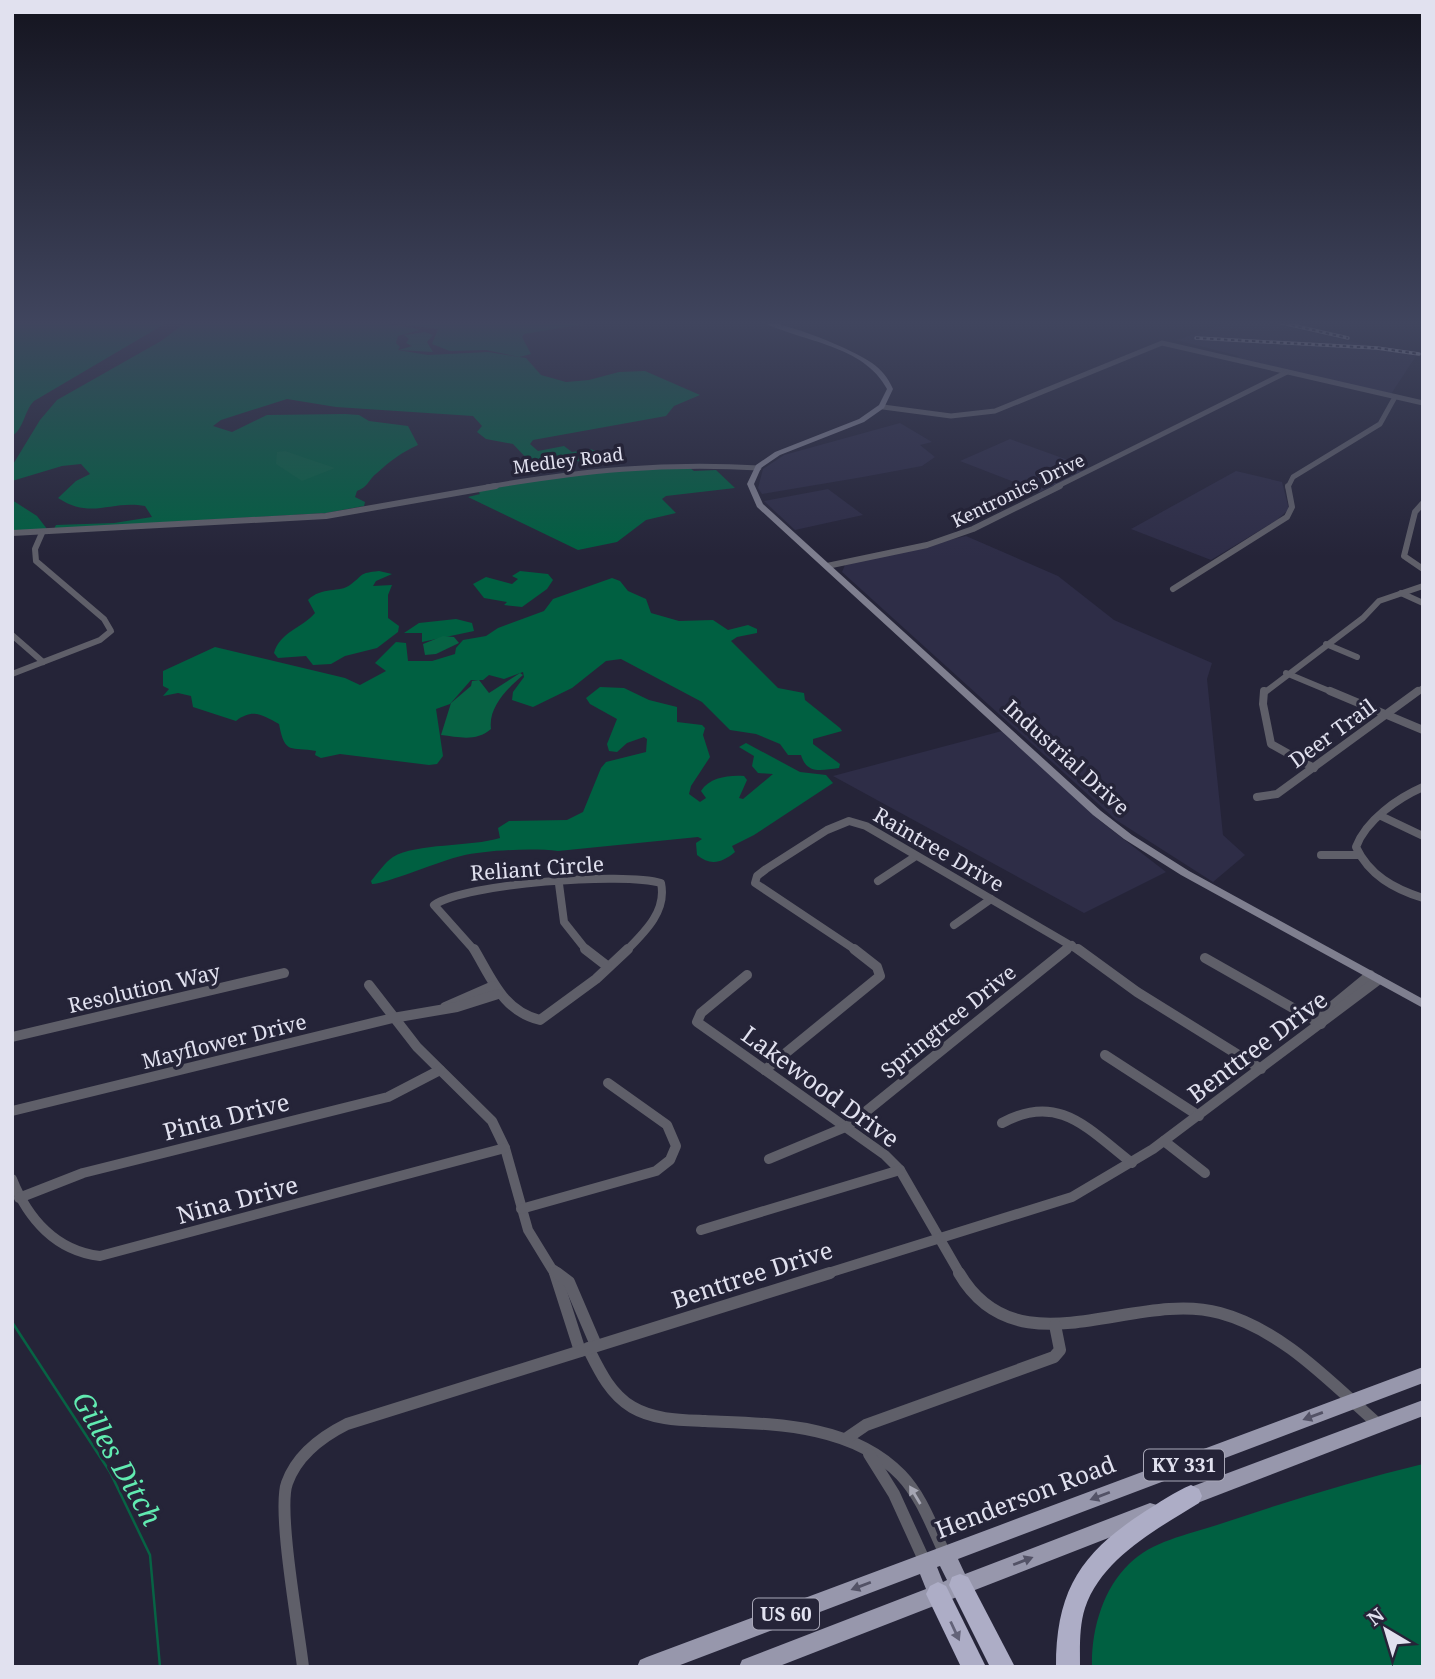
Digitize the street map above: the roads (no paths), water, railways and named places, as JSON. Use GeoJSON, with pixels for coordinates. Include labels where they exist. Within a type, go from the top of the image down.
{"type":"FeatureCollection","features":[{"type":"Feature","properties":{"kind":"highway"},"geometry":{"type":"LineString","coordinates":[[1068,1667],[1072,1613],[1089,1574],[1102,1558],[1135,1529],[1191,1496]]}},
{"type":"Feature","properties":{"kind":"highway"},"geometry":{"type":"LineString","coordinates":[[949,1590],[974,1667]]}},
{"type":"Feature","properties":{"kind":"highway"},"geometry":{"type":"LineString","coordinates":[[949,1590],[1003,1667]]}},
{"type":"Feature","properties":{"kind":"main road","name":"Henderson Road"},"geometry":{"type":"LineString","coordinates":[[647,1667],[1423,1375]]}},
{"type":"Feature","properties":{"kind":"main road","name":"KY 331"},"geometry":{"type":"LineString","coordinates":[[749,1667],[1423,1408]]}},
{"type":"Feature","properties":{"kind":"main road"},"geometry":{"type":"LineString","coordinates":[[945,1555],[949,1590]]}},
{"type":"Feature","properties":{"kind":"main road"},"geometry":{"type":"LineString","coordinates":[[925,1562],[949,1590]]}},
{"type":"Feature","properties":{"kind":"street"},"geometry":{"type":"LineString","coordinates":[[758,468],[780,452],[863,421],[883,408],[887,400]]}},
{"type":"Feature","properties":{"kind":"street"},"geometry":{"type":"LineString","coordinates":[[883,408],[951,416],[995,411],[1020,400]]}},
{"type":"Feature","properties":{"kind":"street","name":"Kentronics Drive"},"geometry":{"type":"LineString","coordinates":[[827,566],[927,545],[973,529],[1230,400]]}},
{"type":"Feature","properties":{"kind":"street"},"geometry":{"type":"LineString","coordinates":[[1173,589],[1287,517],[1292,507],[1288,486],[1293,477],[1380,424],[1392,400]]}},
{"type":"Feature","properties":{"kind":"street","name":"Medley Road"},"geometry":{"type":"LineString","coordinates":[[12,533],[326,516],[589,470],[694,464],[758,468]]}},
{"type":"Feature","properties":{"kind":"street","name":"Industrial Drive"},"geometry":{"type":"LineString","coordinates":[[758,468],[752,480],[755,499],[1097,813],[1128,837],[1185,873],[1423,1004]]}},
{"type":"Feature","properties":{"kind":"street"},"geometry":{"type":"LineString","coordinates":[[1423,503],[1415,512],[1404,556],[1411,564],[1423,569]]}},
{"type":"Feature","properties":{"kind":"street"},"geometry":{"type":"LineString","coordinates":[[12,674],[110,634],[111,628],[41,566],[35,555],[38,542],[45,533]]}},
{"type":"Feature","properties":{"kind":"street"},"geometry":{"type":"LineString","coordinates":[[1314,768],[1275,748],[1269,741],[1262,695],[1267,687],[1367,615],[1379,601],[1423,586]]}},
{"type":"Feature","properties":{"kind":"street"},"geometry":{"type":"LineString","coordinates":[[1401,593],[1423,603]]}},
{"type":"Feature","properties":{"kind":"street"},"geometry":{"type":"LineString","coordinates":[[12,635],[43,662]]}},
{"type":"Feature","properties":{"kind":"street"},"geometry":{"type":"LineString","coordinates":[[1326,644],[1357,657]]}},
{"type":"Feature","properties":{"kind":"street"},"geometry":{"type":"LineString","coordinates":[[1286,673],[1423,730]]}},
{"type":"Feature","properties":{"kind":"street","name":"Deer Trail"},"geometry":{"type":"LineString","coordinates":[[1257,797],[1277,794],[1423,688]]}},
{"type":"Feature","properties":{"kind":"street"},"geometry":{"type":"LineString","coordinates":[[1423,788],[1409,793],[1358,838],[1359,855],[1386,882],[1423,898]]}},
{"type":"Feature","properties":{"kind":"street"},"geometry":{"type":"LineString","coordinates":[[1381,816],[1423,836]]}},
{"type":"Feature","properties":{"kind":"street","name":"Raintree Drive"},"geometry":{"type":"LineString","coordinates":[[765,1070],[880,976],[877,967],[867,958],[755,883],[757,876],[827,830],[849,821],[866,827],[1072,945],[1137,992],[1261,1069]]}},
{"type":"Feature","properties":{"kind":"street"},"geometry":{"type":"LineString","coordinates":[[1321,855],[1359,855]]}},
{"type":"Feature","properties":{"kind":"street"},"geometry":{"type":"LineString","coordinates":[[878,881],[916,856]]}},
{"type":"Feature","properties":{"kind":"street","name":"Reliant Circle"},"geometry":{"type":"LineString","coordinates":[[651,880],[664,886],[663,903],[654,922],[636,942],[587,987],[540,1020],[523,1013],[496,990],[470,943],[438,910],[435,902],[448,895],[479,887],[559,884],[651,880]]}},
{"type":"Feature","properties":{"kind":"street"},"geometry":{"type":"LineString","coordinates":[[559,884],[559,910],[568,932],[583,951],[607,966]]}},
{"type":"Feature","properties":{"kind":"street"},"geometry":{"type":"LineString","coordinates":[[954,925],[990,899]]}},
{"type":"Feature","properties":{"kind":"street","name":"Springtree Drive"},"geometry":{"type":"LineString","coordinates":[[769,1159],[848,1126],[1072,945]]}},
{"type":"Feature","properties":{"kind":"street"},"geometry":{"type":"LineString","coordinates":[[1205,958],[1321,1024]]}},
{"type":"Feature","properties":{"kind":"street","name":"Resolution Way"},"geometry":{"type":"LineString","coordinates":[[12,1037],[284,973]]}},
{"type":"Feature","properties":{"kind":"street","name":"Lakewood Drive"},"geometry":{"type":"LineString","coordinates":[[747,975],[708,1007],[697,1022],[848,1126],[900,1170],[969,1290],[984,1307],[1018,1323],[1055,1325],[1174,1309],[1217,1312],[1244,1320],[1270,1334],[1379,1425]]}},
{"type":"Feature","properties":{"kind":"street","name":"Benttree Drive"},"geometry":{"type":"LineString","coordinates":[[303,1667],[283,1497],[290,1472],[298,1460],[325,1435],[347,1424],[1072,1196],[1104,1182],[1199,1116],[1321,1024],[1374,977]]}},
{"type":"Feature","properties":{"kind":"street"},"geometry":{"type":"LineString","coordinates":[[369,985],[393,1018],[440,1070],[490,1117],[505,1148],[521,1209],[535,1243],[554,1270],[588,1348],[612,1389],[645,1413],[674,1419],[813,1428],[847,1438],[902,1476],[917,1497],[945,1555]]}},
{"type":"Feature","properties":{"kind":"street","name":"Mayflower Drive"},"geometry":{"type":"LineString","coordinates":[[12,1111],[393,1018],[444,1007],[457,1007],[496,990]]}},
{"type":"Feature","properties":{"kind":"street"},"geometry":{"type":"LineString","coordinates":[[1105,1055],[1199,1116]]}},
{"type":"Feature","properties":{"kind":"street","name":"Pinta Drive"},"geometry":{"type":"LineString","coordinates":[[19,1198],[83,1173],[388,1097],[440,1070]]}},
{"type":"Feature","properties":{"kind":"street"},"geometry":{"type":"LineString","coordinates":[[521,1209],[656,1171],[670,1160],[676,1146],[667,1125],[608,1083]]}},
{"type":"Feature","properties":{"kind":"street"},"geometry":{"type":"LineString","coordinates":[[1002,1123],[1026,1109],[1050,1109],[1075,1120],[1132,1163]]}},
{"type":"Feature","properties":{"kind":"street"},"geometry":{"type":"LineString","coordinates":[[1164,1141],[1205,1172]]}},
{"type":"Feature","properties":{"kind":"street","name":"Nina Drive"},"geometry":{"type":"LineString","coordinates":[[12,1180],[19,1198],[61,1245],[79,1255],[100,1256],[505,1148]]}},
{"type":"Feature","properties":{"kind":"street"},"geometry":{"type":"LineString","coordinates":[[701,1230],[900,1170]]}},
{"type":"Feature","properties":{"kind":"street"},"geometry":{"type":"LineString","coordinates":[[554,1270],[569,1282],[588,1348]]}},
{"type":"Feature","properties":{"kind":"street"},"geometry":{"type":"LineString","coordinates":[[847,1438],[866,1425],[1054,1357],[1060,1350],[1055,1325]]}},
{"type":"Feature","properties":{"kind":"street"},"geometry":{"type":"LineString","coordinates":[[867,1451],[894,1494],[925,1562]]}},
{"type":"Feature","properties":{"kind":"waterway","name":"Gilles Ditch"},"geometry":{"type":"LineString","coordinates":[[12,1322],[110,1472],[150,1555],[160,1667]]}}]}
